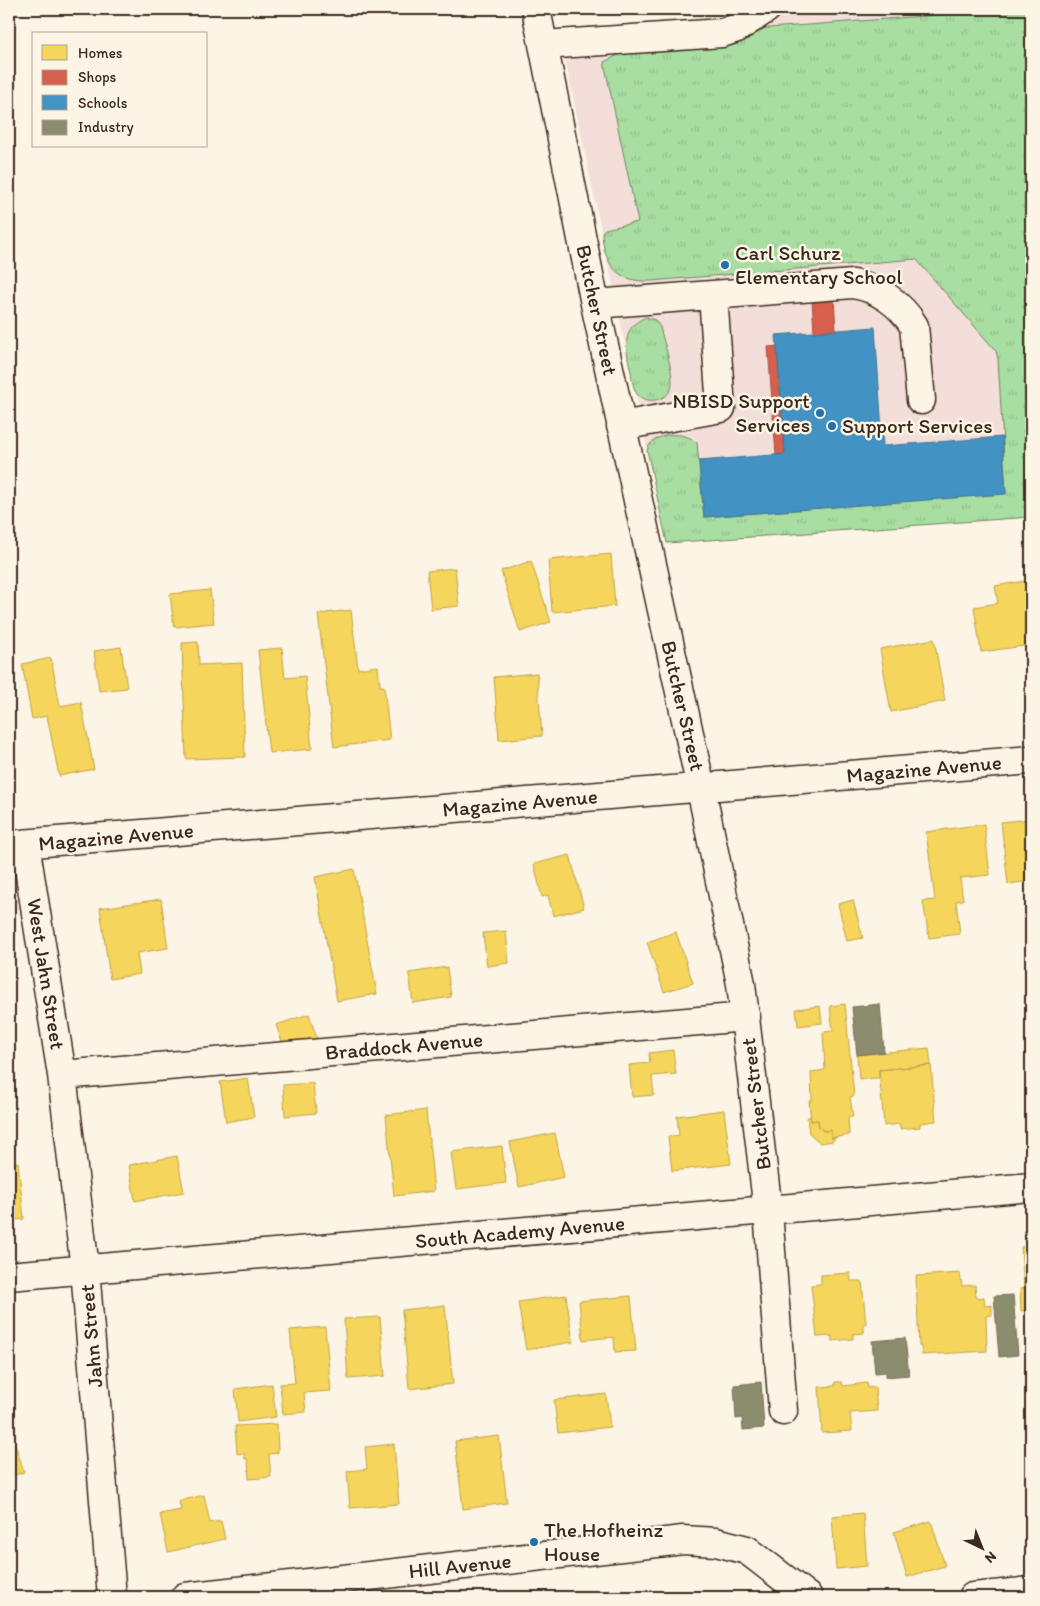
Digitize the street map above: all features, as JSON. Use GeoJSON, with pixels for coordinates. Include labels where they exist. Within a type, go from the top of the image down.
{"type":"FeatureCollection","features":[{"type":"Feature","properties":{"kind":"street","name":"Butcher Street"},"geometry":{"type":"LineString","coordinates":[[536,9],[595,304],[701,788],[746,1017],[768,1211],[782,1411]]}},
{"type":"Feature","properties":{"kind":"street"},"geometry":{"type":"LineString","coordinates":[[543,45],[722,33],[737,28],[758,11]]}},
{"type":"Feature","properties":{"kind":"street"},"geometry":{"type":"LineString","coordinates":[[595,304],[853,284],[873,288],[910,318],[914,326],[921,400]]}},
{"type":"Feature","properties":{"kind":"street"},"geometry":{"type":"LineString","coordinates":[[621,426],[722,408],[713,295]]}},
{"type":"Feature","properties":{"kind":"street","name":"Magazine Avenue"},"geometry":{"type":"LineString","coordinates":[[17,845],[1031,760]]}},
{"type":"Feature","properties":{"kind":"street","name":"West Jahn Street"},"geometry":{"type":"LineString","coordinates":[[17,845],[62,1075]]}},
{"type":"Feature","properties":{"kind":"street","name":"Braddock Avenue"},"geometry":{"type":"LineString","coordinates":[[62,1075],[746,1017]]}},
{"type":"Feature","properties":{"kind":"street","name":"Jahn Street"},"geometry":{"type":"LineString","coordinates":[[62,1075],[85,1269],[112,1597]]}},
{"type":"Feature","properties":{"kind":"street","name":"South Academy Avenue"},"geometry":{"type":"LineString","coordinates":[[9,1276],[1031,1187]]}},
{"type":"Feature","properties":{"kind":"street","name":"Hill Avenue"},"geometry":{"type":"LineString","coordinates":[[185,1597],[683,1540],[716,1542],[747,1550],[808,1597]]}},
{"type":"Feature","properties":{"kind":"street"},"geometry":{"type":"LineString","coordinates":[[973,1597],[1031,1591]]}},
{"type":"Feature","properties":{"kind":"shaded area"},"geometry":{"type":"Polygon","coordinates":[[[730,9],[1031,9],[1031,517],[667,543],[559,30],[731,19],[730,9]]]}},
{"type":"Feature","properties":{"kind":"green space","name":"Carl Schurz Elementary School"},"geometry":{"type":"Polygon","coordinates":[[[1031,9],[1031,292],[1024,299],[1030,305],[1026,309],[1031,315],[1031,517],[667,543],[647,450],[650,444],[662,436],[685,436],[697,443],[704,517],[1006,493],[998,359],[996,351],[916,259],[651,281],[639,281],[621,275],[614,269],[605,253],[602,232],[605,229],[638,222],[604,62],[631,49],[756,29],[1031,9]]]}},
{"type":"Feature","properties":{"kind":"green space"},"geometry":{"type":"Polygon","coordinates":[[[646,317],[655,320],[660,327],[672,376],[671,389],[668,394],[652,400],[641,398],[636,392],[632,380],[627,347],[627,340],[632,327],[646,317]]]}},
{"type":"Feature","properties":{"kind":"building: Homes"},"geometry":{"type":"Polygon","coordinates":[[[611,554],[615,606],[552,612],[548,560],[611,554]]]}},
{"type":"Feature","properties":{"kind":"building: Homes"},"geometry":{"type":"Polygon","coordinates":[[[531,561],[551,622],[520,632],[501,571],[531,561]]]}},
{"type":"Feature","properties":{"kind":"building: Homes"},"geometry":{"type":"Polygon","coordinates":[[[455,568],[459,606],[431,609],[427,571],[455,568]]]}},
{"type":"Feature","properties":{"kind":"building: Homes"},"geometry":{"type":"Polygon","coordinates":[[[1031,580],[1031,645],[981,652],[974,607],[998,603],[995,586],[1031,580]]]}},
{"type":"Feature","properties":{"kind":"building: Homes"},"geometry":{"type":"Polygon","coordinates":[[[210,590],[214,623],[174,627],[170,594],[210,590]]]}},
{"type":"Feature","properties":{"kind":"building: Homes"},"geometry":{"type":"Polygon","coordinates":[[[351,610],[358,669],[378,666],[380,686],[384,686],[390,740],[334,747],[318,614],[351,610]]]}},
{"type":"Feature","properties":{"kind":"building: Homes"},"geometry":{"type":"Polygon","coordinates":[[[934,639],[945,701],[891,712],[880,649],[934,639]]]}},
{"type":"Feature","properties":{"kind":"building: Homes"},"geometry":{"type":"Polygon","coordinates":[[[198,642],[199,665],[242,663],[245,757],[186,759],[182,643],[198,642]]]}},
{"type":"Feature","properties":{"kind":"building: Homes"},"geometry":{"type":"Polygon","coordinates":[[[121,647],[127,688],[99,691],[94,651],[121,647]]]}},
{"type":"Feature","properties":{"kind":"building: Homes"},"geometry":{"type":"Polygon","coordinates":[[[282,648],[285,678],[305,676],[312,749],[269,753],[258,650],[282,648]]]}},
{"type":"Feature","properties":{"kind":"building: Homes"},"geometry":{"type":"Polygon","coordinates":[[[51,658],[60,706],[81,702],[94,769],[59,776],[47,716],[32,719],[22,664],[51,658]]]}},
{"type":"Feature","properties":{"kind":"building: Homes"},"geometry":{"type":"Polygon","coordinates":[[[537,673],[542,736],[499,740],[494,677],[537,673]]]}},
{"type":"Feature","properties":{"kind":"building: Homes"},"geometry":{"type":"Polygon","coordinates":[[[1031,819],[1031,881],[1008,884],[1001,822],[1031,819]]]}},
{"type":"Feature","properties":{"kind":"building: Homes"},"geometry":{"type":"Polygon","coordinates":[[[984,824],[990,875],[960,878],[963,900],[956,901],[960,934],[929,938],[923,901],[935,900],[926,832],[984,824]]]}},
{"type":"Feature","properties":{"kind":"building: Homes"},"geometry":{"type":"Polygon","coordinates":[[[570,855],[584,908],[553,916],[548,895],[542,897],[534,864],[570,855]]]}},
{"type":"Feature","properties":{"kind":"building: Homes"},"geometry":{"type":"Polygon","coordinates":[[[354,869],[377,994],[337,1001],[315,877],[354,869]]]}},
{"type":"Feature","properties":{"kind":"building: Homes"},"geometry":{"type":"Polygon","coordinates":[[[161,899],[168,948],[137,953],[140,974],[110,979],[100,908],[161,899]]]}},
{"type":"Feature","properties":{"kind":"building: Homes"},"geometry":{"type":"Polygon","coordinates":[[[853,900],[863,938],[847,941],[838,904],[853,900]]]}},
{"type":"Feature","properties":{"kind":"building: Homes"},"geometry":{"type":"Polygon","coordinates":[[[506,931],[509,963],[487,966],[483,933],[506,931]]]}},
{"type":"Feature","properties":{"kind":"building: Homes"},"geometry":{"type":"Polygon","coordinates":[[[676,932],[693,983],[664,992],[647,942],[676,932]]]}},
{"type":"Feature","properties":{"kind":"building: Homes"},"geometry":{"type":"Polygon","coordinates":[[[447,967],[451,997],[413,1003],[409,973],[447,967]]]}},
{"type":"Feature","properties":{"kind":"building: Homes"},"geometry":{"type":"Polygon","coordinates":[[[845,1004],[854,1096],[850,1097],[853,1117],[848,1117],[849,1135],[831,1138],[831,1130],[824,1131],[819,1127],[818,1120],[811,1121],[809,1101],[812,1101],[811,1072],[825,1070],[823,1032],[833,1031],[830,1006],[845,1004]]]}},
{"type":"Feature","properties":{"kind":"building: Homes"},"geometry":{"type":"Polygon","coordinates":[[[820,1006],[822,1023],[798,1026],[796,1009],[820,1006]]]}},
{"type":"Feature","properties":{"kind":"building: Homes"},"geometry":{"type":"Polygon","coordinates":[[[309,1014],[317,1039],[285,1050],[276,1025],[309,1014]]]}},
{"type":"Feature","properties":{"kind":"building: Homes"},"geometry":{"type":"Polygon","coordinates":[[[929,1048],[931,1065],[879,1070],[879,1078],[859,1079],[857,1055],[929,1048]]]}},
{"type":"Feature","properties":{"kind":"building: Homes"},"geometry":{"type":"Polygon","coordinates":[[[673,1050],[676,1074],[652,1076],[654,1095],[632,1097],[629,1065],[650,1063],[649,1053],[673,1050]]]}},
{"type":"Feature","properties":{"kind":"building: Homes"},"geometry":{"type":"Polygon","coordinates":[[[931,1065],[936,1121],[920,1123],[920,1127],[900,1129],[900,1124],[884,1126],[879,1070],[931,1065]]]}},
{"type":"Feature","properties":{"kind":"building: Homes"},"geometry":{"type":"Polygon","coordinates":[[[248,1078],[254,1117],[226,1122],[220,1082],[248,1078]]]}},
{"type":"Feature","properties":{"kind":"building: Homes"},"geometry":{"type":"Polygon","coordinates":[[[313,1083],[316,1113],[285,1116],[283,1085],[313,1083]]]}},
{"type":"Feature","properties":{"kind":"building: Homes"},"geometry":{"type":"Polygon","coordinates":[[[426,1110],[434,1191],[394,1196],[386,1115],[426,1110]]]}},
{"type":"Feature","properties":{"kind":"building: Homes"},"geometry":{"type":"Polygon","coordinates":[[[724,1110],[731,1164],[672,1171],[668,1137],[679,1135],[677,1116],[724,1110]]]}},
{"type":"Feature","properties":{"kind":"building: Homes"},"geometry":{"type":"Polygon","coordinates":[[[810,1116],[811,1121],[818,1120],[819,1127],[824,1131],[831,1130],[831,1138],[836,1137],[833,1141],[820,1143],[809,1133],[807,1118],[810,1116]]]}},
{"type":"Feature","properties":{"kind":"building: Homes"},"geometry":{"type":"Polygon","coordinates":[[[555,1133],[564,1177],[519,1187],[510,1142],[555,1133]]]}},
{"type":"Feature","properties":{"kind":"building: Homes"},"geometry":{"type":"Polygon","coordinates":[[[502,1146],[506,1183],[456,1189],[451,1152],[502,1146]]]}},
{"type":"Feature","properties":{"kind":"building: Homes"},"geometry":{"type":"Polygon","coordinates":[[[177,1156],[184,1192],[135,1201],[129,1165],[177,1156]]]}},
{"type":"Feature","properties":{"kind":"building: Homes"},"geometry":{"type":"Polygon","coordinates":[[[18,1162],[24,1219],[9,1221],[9,1163],[18,1162]]]}},
{"type":"Feature","properties":{"kind":"building: Homes"},"geometry":{"type":"Polygon","coordinates":[[[1031,1246],[1031,1310],[1021,1311],[1020,1289],[1024,1288],[1021,1247],[1031,1246]]]}},
{"type":"Feature","properties":{"kind":"building: Homes"},"geometry":{"type":"Polygon","coordinates":[[[850,1273],[851,1281],[862,1281],[866,1324],[864,1324],[864,1333],[853,1334],[853,1339],[832,1341],[832,1336],[817,1337],[811,1285],[821,1284],[821,1275],[850,1273]]]}},
{"type":"Feature","properties":{"kind":"building: Homes"},"geometry":{"type":"Polygon","coordinates":[[[960,1273],[962,1286],[975,1285],[976,1298],[984,1297],[985,1306],[992,1305],[992,1315],[986,1316],[987,1351],[922,1355],[921,1346],[919,1346],[916,1276],[960,1273]]]}},
{"type":"Feature","properties":{"kind":"building: Homes"},"geometry":{"type":"Polygon","coordinates":[[[566,1295],[573,1342],[526,1350],[518,1302],[566,1295]]]}},
{"type":"Feature","properties":{"kind":"building: Homes"},"geometry":{"type":"Polygon","coordinates":[[[631,1296],[636,1351],[615,1352],[614,1337],[583,1340],[579,1301],[631,1296]]]}},
{"type":"Feature","properties":{"kind":"building: Homes"},"geometry":{"type":"Polygon","coordinates":[[[445,1305],[453,1384],[409,1389],[402,1310],[445,1305]]]}},
{"type":"Feature","properties":{"kind":"building: Homes"},"geometry":{"type":"Polygon","coordinates":[[[380,1317],[385,1376],[348,1379],[344,1319],[380,1317]]]}},
{"type":"Feature","properties":{"kind":"building: Homes"},"geometry":{"type":"Polygon","coordinates":[[[325,1327],[331,1391],[304,1393],[306,1412],[283,1414],[280,1384],[295,1383],[290,1330],[325,1327]]]}},
{"type":"Feature","properties":{"kind":"building: Homes"},"geometry":{"type":"Polygon","coordinates":[[[835,1382],[842,1382],[843,1386],[867,1383],[868,1388],[875,1387],[877,1411],[850,1413],[852,1431],[822,1433],[819,1387],[835,1386],[835,1382]]]}},
{"type":"Feature","properties":{"kind":"building: Homes"},"geometry":{"type":"Polygon","coordinates":[[[272,1384],[276,1417],[238,1422],[235,1389],[272,1384]]]}},
{"type":"Feature","properties":{"kind":"building: Homes"},"geometry":{"type":"Polygon","coordinates":[[[606,1394],[610,1427],[558,1433],[554,1400],[606,1394]]]}},
{"type":"Feature","properties":{"kind":"building: Homes"},"geometry":{"type":"Polygon","coordinates":[[[277,1424],[278,1453],[269,1454],[271,1477],[249,1479],[248,1459],[245,1459],[244,1453],[237,1454],[235,1426],[277,1424]]]}},
{"type":"Feature","properties":{"kind":"building: Homes"},"geometry":{"type":"Polygon","coordinates":[[[9,1425],[24,1472],[9,1477],[9,1425]]]}},
{"type":"Feature","properties":{"kind":"building: Homes"},"geometry":{"type":"Polygon","coordinates":[[[499,1436],[507,1503],[463,1509],[455,1441],[499,1436]]]}},
{"type":"Feature","properties":{"kind":"building: Homes"},"geometry":{"type":"Polygon","coordinates":[[[394,1444],[399,1504],[350,1508],[347,1471],[367,1469],[365,1447],[394,1444]]]}},
{"type":"Feature","properties":{"kind":"building: Homes"},"geometry":{"type":"Polygon","coordinates":[[[204,1495],[210,1523],[221,1521],[225,1539],[168,1552],[160,1514],[181,1510],[179,1501],[204,1495]]]}},
{"type":"Feature","properties":{"kind":"building: Homes"},"geometry":{"type":"Polygon","coordinates":[[[863,1513],[867,1566],[836,1569],[832,1516],[863,1513]]]}},
{"type":"Feature","properties":{"kind":"building: Homes"},"geometry":{"type":"Polygon","coordinates":[[[931,1521],[945,1566],[907,1577],[894,1532],[931,1521]]]}},
{"type":"Feature","properties":{"kind":"building: Shops"},"geometry":{"type":"Polygon","coordinates":[[[834,298],[836,330],[814,332],[812,300],[834,298]]]}},
{"type":"Feature","properties":{"kind":"building: Shops"},"geometry":{"type":"Polygon","coordinates":[[[777,346],[785,454],[776,455],[768,347],[777,346]]]}},
{"type":"Feature","properties":{"kind":"building: Schools","name":"Support Services"},"geometry":{"type":"Polygon","coordinates":[[[875,327],[883,446],[1002,437],[1006,494],[704,517],[699,461],[785,454],[776,335],[875,327]]]}},
{"type":"Feature","properties":{"kind":"building: Industry"},"geometry":{"type":"Polygon","coordinates":[[[880,1004],[884,1052],[857,1055],[852,1007],[880,1004]]]}},
{"type":"Feature","properties":{"kind":"building: Industry"},"geometry":{"type":"Polygon","coordinates":[[[1013,1295],[1018,1355],[999,1357],[994,1296],[1013,1295]]]}},
{"type":"Feature","properties":{"kind":"building: Industry"},"geometry":{"type":"Polygon","coordinates":[[[905,1338],[909,1375],[886,1377],[886,1372],[875,1373],[872,1341],[905,1338]]]}},
{"type":"Feature","properties":{"kind":"building: Industry"},"geometry":{"type":"Polygon","coordinates":[[[761,1382],[764,1428],[743,1430],[742,1418],[736,1419],[734,1385],[761,1382]]]}},
{"type":"Feature","properties":{"kind":"place","name":"Carl Schurz Elementary School"},"geometry":{"type":"Point","coordinates":[725,265]}},
{"type":"Feature","properties":{"kind":"place","name":"NBISD Support Services"},"geometry":{"type":"Point","coordinates":[820,413]}},
{"type":"Feature","properties":{"kind":"place","name":"Support Services"},"geometry":{"type":"Point","coordinates":[832,426]}},
{"type":"Feature","properties":{"kind":"place","name":"The Hofheinz House"},"geometry":{"type":"Point","coordinates":[534,1542]}}]}
